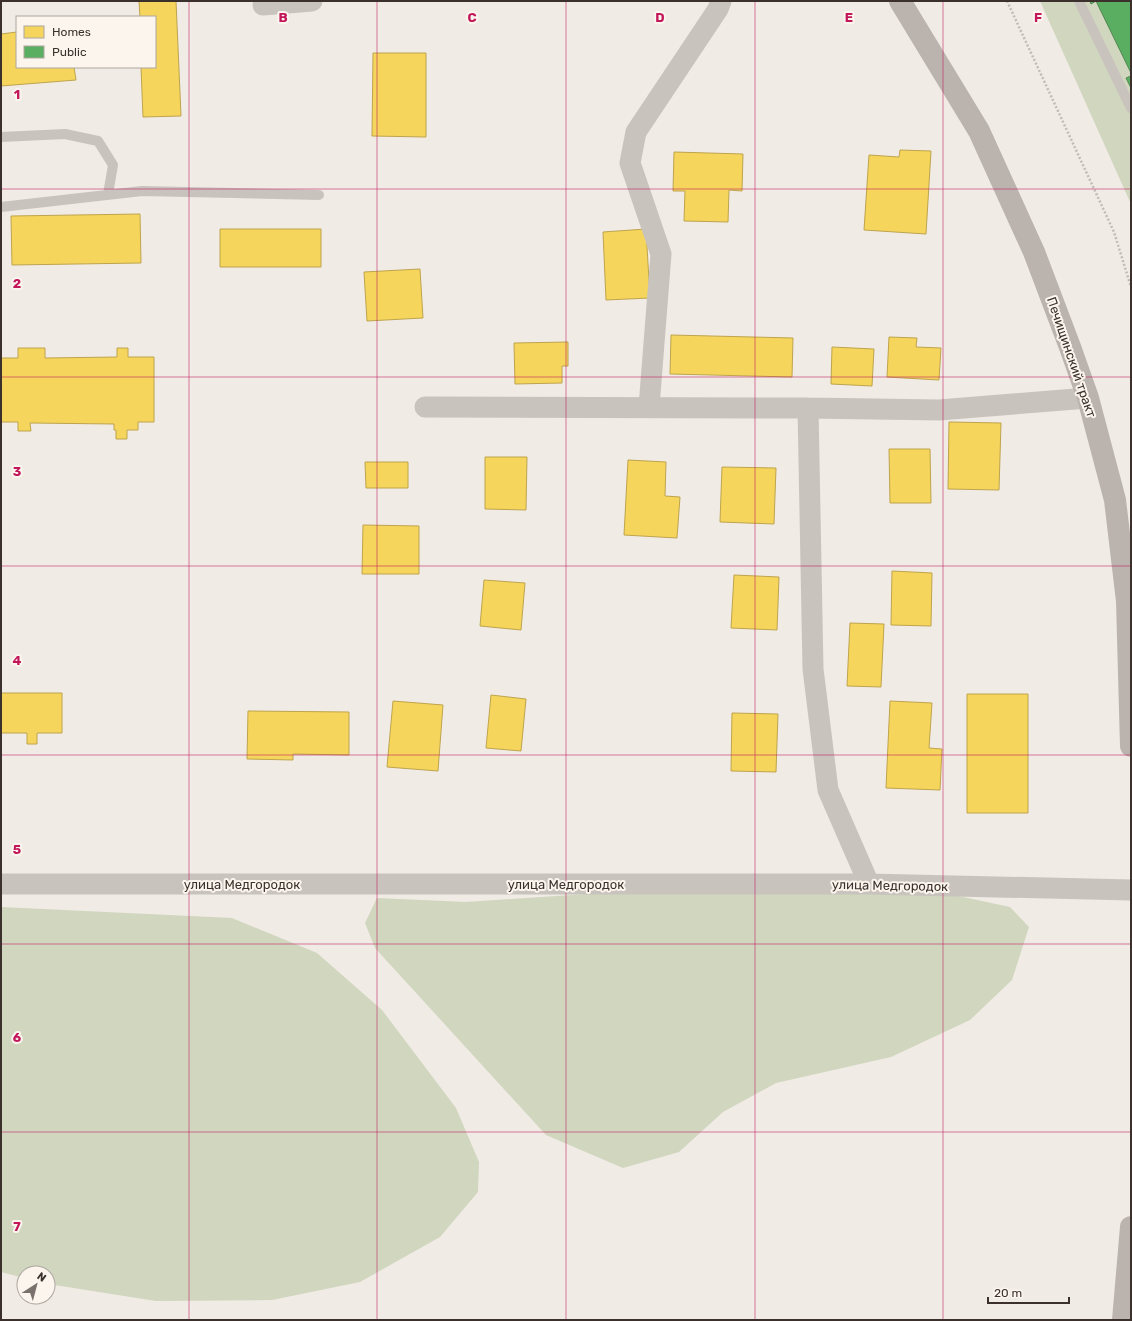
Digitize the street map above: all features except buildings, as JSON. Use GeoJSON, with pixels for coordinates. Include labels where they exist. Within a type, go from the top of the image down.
{"type":"FeatureCollection","features":[{"type":"Feature","properties":{"kind":"street"},"geometry":{"type":"LineString","coordinates":[[263,4],[312,1]]}},
{"type":"Feature","properties":{"kind":"street"},"geometry":{"type":"LineString","coordinates":[[649,407],[661,254],[630,163],[636,132],[718,9],[721,1]]}},
{"type":"Feature","properties":{"kind":"street","name":"Печищинский тракт"},"geometry":{"type":"LineString","coordinates":[[900,1],[979,131],[1034,252],[1088,398],[1115,500],[1127,601],[1131,746]]}},
{"type":"Feature","properties":{"kind":"street"},"geometry":{"type":"LineString","coordinates":[[425,407],[649,407],[939,410],[1088,398]]}},
{"type":"Feature","properties":{"kind":"street"},"geometry":{"type":"LineString","coordinates":[[808,408],[813,668],[828,790],[869,884]]}},
{"type":"Feature","properties":{"kind":"street","name":"улица Медгородок"},"geometry":{"type":"LineString","coordinates":[[1,884],[869,884],[1131,890]]}},
{"type":"Feature","properties":{"kind":"street"},"geometry":{"type":"LineString","coordinates":[[1123,1320],[1131,1227]]}},
{"type":"Feature","properties":{"kind":"lane"},"geometry":{"type":"LineString","coordinates":[[1079,1],[1131,108]]}},
{"type":"Feature","properties":{"kind":"lane"},"geometry":{"type":"LineString","coordinates":[[1,137],[65,134],[98,141],[113,165],[108,194]]}},
{"type":"Feature","properties":{"kind":"lane"},"geometry":{"type":"LineString","coordinates":[[1,207],[142,191],[319,195]]}},
{"type":"Feature","properties":{"kind":"path"},"geometry":{"type":"LineString","coordinates":[[1007,1],[1114,232],[1131,288]]}},
{"type":"Feature","properties":{"kind":"green space"},"geometry":{"type":"Polygon","coordinates":[[[1040,1],[1131,1],[1131,204],[1040,1]]]}},
{"type":"Feature","properties":{"kind":"green space"},"geometry":{"type":"Polygon","coordinates":[[[661,889],[954,895],[1010,907],[1029,927],[1012,980],[970,1020],[891,1057],[776,1083],[723,1112],[679,1152],[623,1168],[546,1135],[375,948],[365,923],[377,898],[466,902],[661,889]]]}},
{"type":"Feature","properties":{"kind":"green space"},"geometry":{"type":"Polygon","coordinates":[[[1,907],[232,918],[317,953],[382,1010],[456,1108],[479,1162],[478,1192],[440,1237],[360,1282],[272,1300],[156,1301],[56,1285],[56,1265],[16,1265],[16,1276],[1,1272],[1,907]]]}}]}
